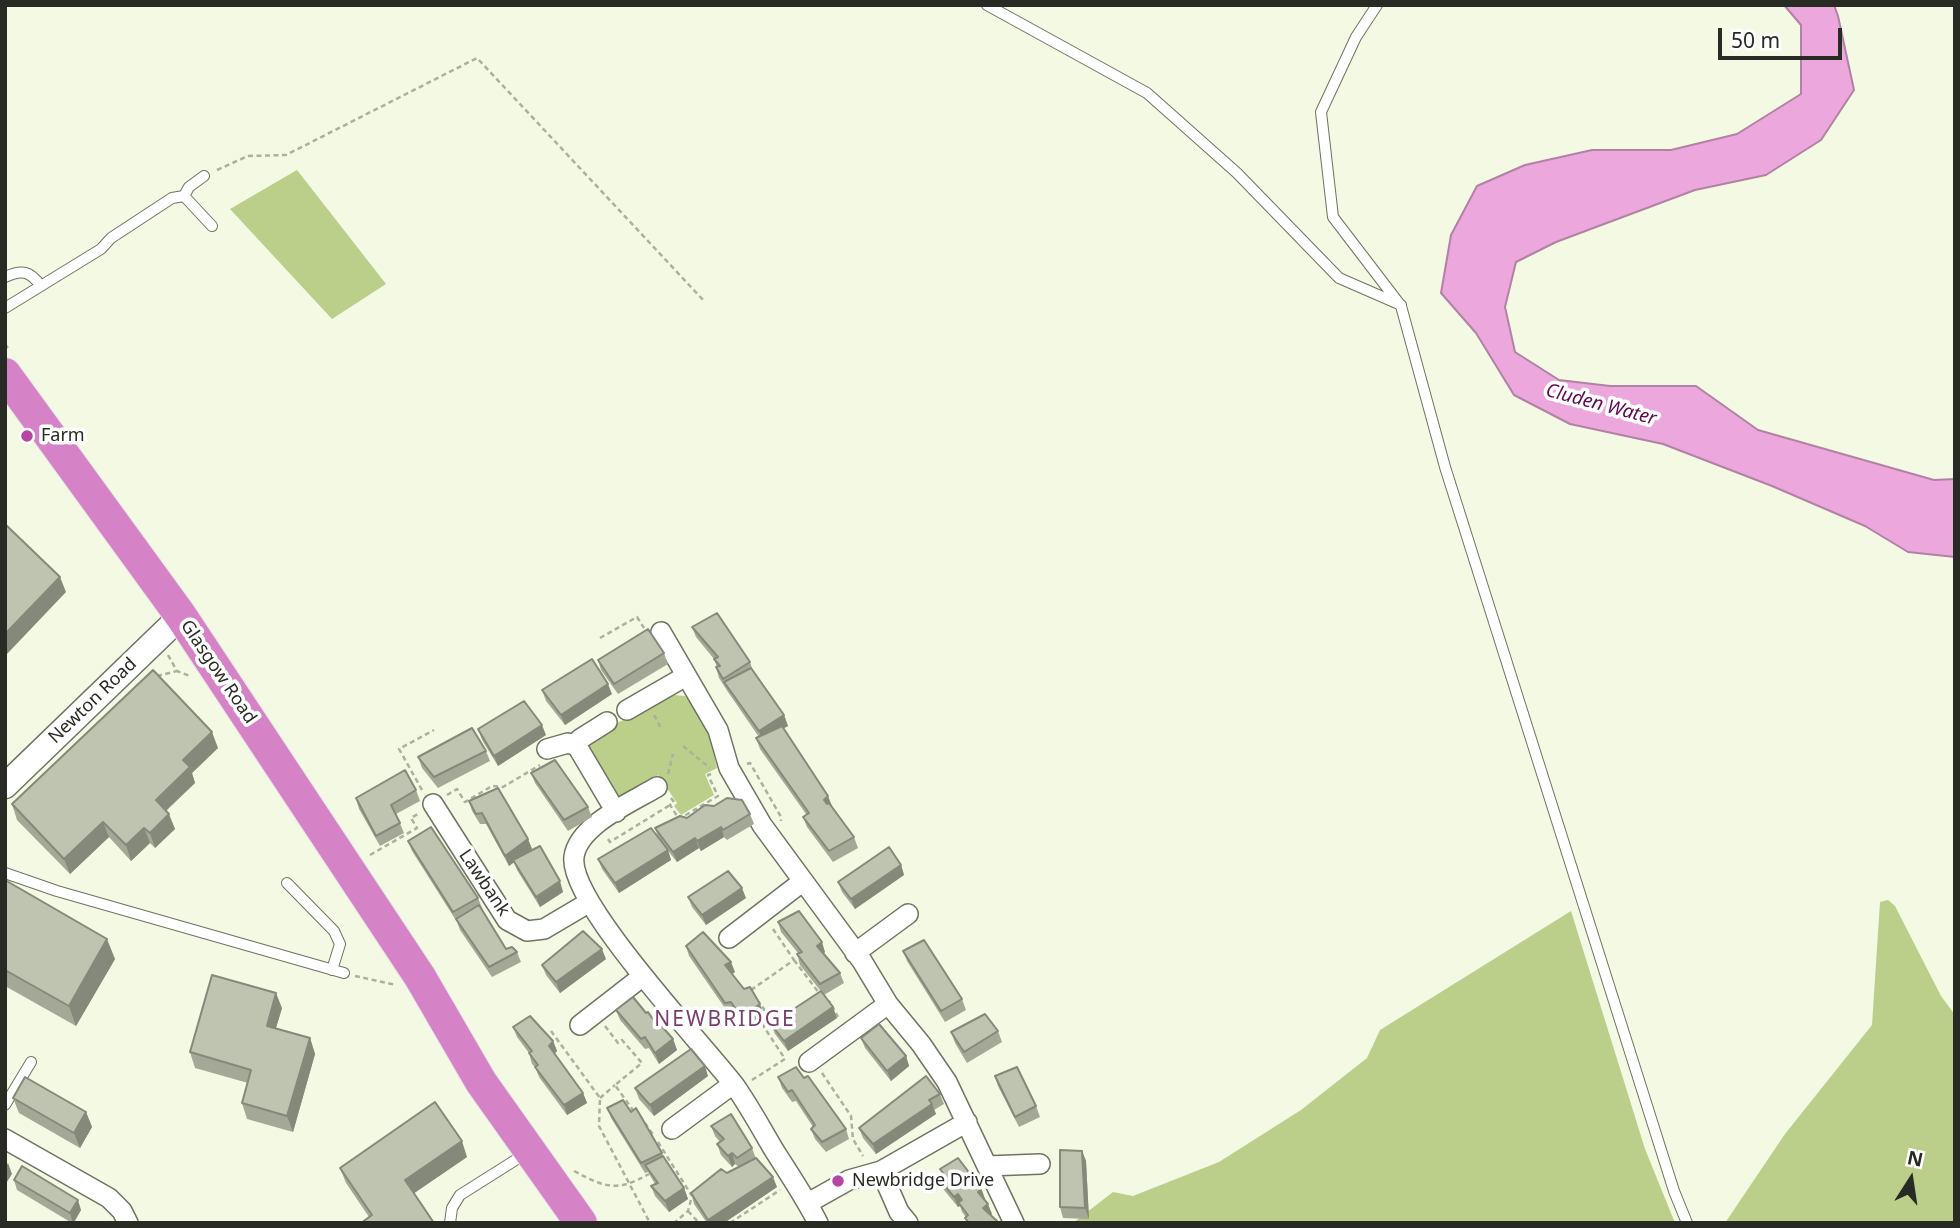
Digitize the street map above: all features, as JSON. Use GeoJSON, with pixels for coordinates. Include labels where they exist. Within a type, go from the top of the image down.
{"type":"FeatureCollection","features":[{"type":"Feature","properties":{"kind":"highway","name":"Glasgow Road"},"geometry":{"type":"LineString","coordinates":[[5,374],[181,617],[420,977],[481,1082],[581,1223]]}},
{"type":"Feature","properties":{"kind":"street","name":"Newton Road"},"geometry":{"type":"LineString","coordinates":[[5,786],[181,617]]}},
{"type":"Feature","properties":{"kind":"street"},"geometry":{"type":"LineString","coordinates":[[662,632],[718,730],[729,768],[745,798],[888,1004],[921,1044],[947,1082],[1014,1223]]}},
{"type":"Feature","properties":{"kind":"street"},"geometry":{"type":"LineString","coordinates":[[627,710],[685,676]]}},
{"type":"Feature","properties":{"kind":"street"},"geometry":{"type":"LineString","coordinates":[[577,746],[580,739],[607,722]]}},
{"type":"Feature","properties":{"kind":"street"},"geometry":{"type":"LineString","coordinates":[[547,749],[568,743],[577,746],[616,812]]}},
{"type":"Feature","properties":{"kind":"street"},"geometry":{"type":"LineString","coordinates":[[662,789],[616,812],[580,839],[574,858],[576,877],[588,902],[643,976],[735,1087],[818,1223]]}},
{"type":"Feature","properties":{"kind":"street","name":"Lawbank"},"geometry":{"type":"LineString","coordinates":[[429,799],[507,920],[527,931],[544,929],[588,902]]}},
{"type":"Feature","properties":{"kind":"street"},"geometry":{"type":"LineString","coordinates":[[729,938],[802,882]]}},
{"type":"Feature","properties":{"kind":"street"},"geometry":{"type":"LineString","coordinates":[[855,953],[908,914]]}},
{"type":"Feature","properties":{"kind":"street"},"geometry":{"type":"LineString","coordinates":[[587,1019],[643,976]]}},
{"type":"Feature","properties":{"kind":"street"},"geometry":{"type":"LineString","coordinates":[[807,1065],[888,1004]]}},
{"type":"Feature","properties":{"kind":"street"},"geometry":{"type":"LineString","coordinates":[[672,1129],[735,1087]]}},
{"type":"Feature","properties":{"kind":"street"},"geometry":{"type":"LineString","coordinates":[[808,1203],[849,1180],[877,1172],[967,1122]]}},
{"type":"Feature","properties":{"kind":"street"},"geometry":{"type":"LineString","coordinates":[[5,1139],[109,1198],[128,1223]]}},
{"type":"Feature","properties":{"kind":"street"},"geometry":{"type":"LineString","coordinates":[[987,1166],[1040,1164]]}},
{"type":"Feature","properties":{"kind":"street"},"geometry":{"type":"LineString","coordinates":[[877,1172],[908,1223]]}},
{"type":"Feature","properties":{"kind":"lane"},"geometry":{"type":"LineString","coordinates":[[987,5],[1147,93],[1237,173],[1339,278],[1401,306]]}},
{"type":"Feature","properties":{"kind":"lane"},"geometry":{"type":"LineString","coordinates":[[1377,5],[1356,37],[1321,112],[1333,216],[1401,306],[1445,467],[1686,1223]]}},
{"type":"Feature","properties":{"kind":"lane"},"geometry":{"type":"LineString","coordinates":[[184,196],[189,187],[204,176]]}},
{"type":"Feature","properties":{"kind":"lane"},"geometry":{"type":"LineString","coordinates":[[184,196],[212,226]]}},
{"type":"Feature","properties":{"kind":"lane"},"geometry":{"type":"LineString","coordinates":[[5,308],[101,249],[111,238],[172,198],[184,196]]}},
{"type":"Feature","properties":{"kind":"lane"},"geometry":{"type":"LineString","coordinates":[[5,277],[17,271],[29,273],[41,286]]}},
{"type":"Feature","properties":{"kind":"lane"},"geometry":{"type":"LineString","coordinates":[[5,873],[57,891],[344,973]]}},
{"type":"Feature","properties":{"kind":"lane"},"geometry":{"type":"LineString","coordinates":[[287,883],[334,931],[340,944],[332,970]]}},
{"type":"Feature","properties":{"kind":"lane"},"geometry":{"type":"LineString","coordinates":[[5,1105],[30,1062]]}},
{"type":"Feature","properties":{"kind":"lane"},"geometry":{"type":"LineString","coordinates":[[450,1223],[452,1208],[460,1195],[529,1152]]}},
{"type":"Feature","properties":{"kind":"path"},"geometry":{"type":"LineString","coordinates":[[204,176],[248,156],[286,155],[477,58],[705,302]]}},
{"type":"Feature","properties":{"kind":"path"},"geometry":{"type":"LineString","coordinates":[[600,638],[637,617],[646,631],[658,625],[662,632]]}},
{"type":"Feature","properties":{"kind":"path"},"geometry":{"type":"LineString","coordinates":[[429,799],[399,749],[435,730]]}},
{"type":"Feature","properties":{"kind":"path"},"geometry":{"type":"LineString","coordinates":[[670,805],[679,819],[718,796],[708,775],[715,772],[683,746]]}},
{"type":"Feature","properties":{"kind":"path"},"geometry":{"type":"LineString","coordinates":[[598,823],[610,842],[674,802],[662,789]]}},
{"type":"Feature","properties":{"kind":"path"},"geometry":{"type":"LineString","coordinates":[[762,912],[793,960],[823,999],[830,1002],[848,1033]]}},
{"type":"Feature","properties":{"kind":"path"},"geometry":{"type":"LineString","coordinates":[[793,960],[750,989],[764,1009],[764,1027],[785,1059],[807,1065],[851,1116],[853,1139],[877,1172]]}},
{"type":"Feature","properties":{"kind":"path"},"geometry":{"type":"LineString","coordinates":[[344,973],[403,987],[420,977]]}},
{"type":"Feature","properties":{"kind":"path"},"geometry":{"type":"LineString","coordinates":[[587,1019],[618,1043],[622,1040],[642,1063],[600,1098]]}},
{"type":"Feature","properties":{"kind":"path"},"geometry":{"type":"LineString","coordinates":[[551,1031],[600,1098],[599,1126],[650,1223]]}},
{"type":"Feature","properties":{"kind":"path"},"geometry":{"type":"LineString","coordinates":[[735,1087],[785,1059]]}},
{"type":"Feature","properties":{"kind":"path"},"geometry":{"type":"LineString","coordinates":[[615,1085],[633,1112],[642,1117],[692,1196],[688,1211],[674,1223]]}},
{"type":"Feature","properties":{"kind":"path"},"geometry":{"type":"LineString","coordinates":[[571,1170],[601,1185],[616,1187],[630,1185],[650,1174]]}},
{"type":"Feature","properties":{"kind":"path"},"geometry":{"type":"LineString","coordinates":[[730,1223],[793,1181]]}},
{"type":"Feature","properties":{"kind":"path"},"geometry":{"type":"LineString","coordinates":[[688,1211],[699,1223]]}},
{"type":"Feature","properties":{"kind":"green space"},"geometry":{"type":"Polygon","coordinates":[[[297,170],[386,284],[332,319],[230,209],[297,170]]]}},
{"type":"Feature","properties":{"kind":"green space"},"geometry":{"type":"Polygon","coordinates":[[[673,695],[685,696],[698,709],[707,728],[717,768],[705,774],[714,795],[681,815],[674,806],[677,803],[658,775],[634,793],[618,796],[588,749],[594,735],[627,718],[630,720],[673,695]]]}},
{"type":"Feature","properties":{"kind":"green space"},"geometry":{"type":"Polygon","coordinates":[[[1888,900],[1895,906],[1941,996],[1955,1015],[1955,1223],[1725,1223],[1785,1134],[1872,1025],[1880,902],[1888,900]]]}},
{"type":"Feature","properties":{"kind":"green space"},"geometry":{"type":"Polygon","coordinates":[[[1571,911],[1645,1149],[1675,1223],[1073,1223],[1113,1192],[1133,1196],[1219,1162],[1301,1110],[1367,1058],[1380,1030],[1571,911]]]}},
{"type":"Feature","properties":{"kind":"water","name":"Cluden Water"},"geometry":{"type":"Polygon","coordinates":[[[1784,5],[1834,5],[1838,16],[1854,90],[1821,140],[1766,175],[1695,190],[1556,242],[1516,262],[1505,307],[1515,352],[1559,380],[1610,386],[1696,386],[1758,430],[1934,480],[1955,479],[1955,557],[1908,552],[1865,526],[1663,444],[1570,424],[1514,395],[1476,333],[1441,293],[1451,235],[1477,186],[1525,165],[1592,150],[1671,150],[1737,134],[1801,94],[1801,25],[1784,5]]]}},
{"type":"Feature","properties":{"kind":"building"},"geometry":{"type":"Polygon","coordinates":[[[5,524],[60,577],[5,634],[5,524]]]}},
{"type":"Feature","properties":{"kind":"building"},"geometry":{"type":"Polygon","coordinates":[[[717,613],[750,662],[723,679],[716,667],[720,666],[714,659],[718,657],[692,627],[717,613]]]}},
{"type":"Feature","properties":{"kind":"building"},"geometry":{"type":"Polygon","coordinates":[[[648,629],[664,653],[614,684],[598,660],[648,629]]]}},
{"type":"Feature","properties":{"kind":"building"},"geometry":{"type":"Polygon","coordinates":[[[592,659],[608,684],[561,715],[542,690],[592,659]]]}},
{"type":"Feature","properties":{"kind":"building"},"geometry":{"type":"Polygon","coordinates":[[[751,668],[784,715],[759,731],[724,682],[751,668]]]}},
{"type":"Feature","properties":{"kind":"building"},"geometry":{"type":"Polygon","coordinates":[[[153,670],[212,732],[183,760],[190,767],[156,800],[169,814],[150,833],[144,828],[126,845],[103,822],[64,859],[12,804],[153,670]]]}},
{"type":"Feature","properties":{"kind":"building"},"geometry":{"type":"Polygon","coordinates":[[[524,701],[542,725],[494,756],[478,729],[524,701]]]}},
{"type":"Feature","properties":{"kind":"building"},"geometry":{"type":"Polygon","coordinates":[[[782,726],[828,796],[824,800],[854,837],[829,851],[803,817],[809,813],[756,738],[782,726]]]}},
{"type":"Feature","properties":{"kind":"building"},"geometry":{"type":"Polygon","coordinates":[[[472,728],[486,751],[434,777],[418,757],[472,728]]]}},
{"type":"Feature","properties":{"kind":"building"},"geometry":{"type":"Polygon","coordinates":[[[555,760],[588,807],[564,820],[531,773],[555,760]]]}},
{"type":"Feature","properties":{"kind":"building"},"geometry":{"type":"Polygon","coordinates":[[[405,770],[416,790],[391,805],[400,823],[376,836],[356,798],[405,770]]]}},
{"type":"Feature","properties":{"kind":"building"},"geometry":{"type":"Polygon","coordinates":[[[498,788],[528,839],[505,856],[482,813],[476,814],[469,801],[498,788]]]}},
{"type":"Feature","properties":{"kind":"building"},"geometry":{"type":"Polygon","coordinates":[[[727,798],[742,800],[750,814],[723,830],[721,827],[697,841],[695,838],[673,852],[655,828],[680,816],[687,818],[705,805],[714,806],[727,798]]]}},
{"type":"Feature","properties":{"kind":"building"},"geometry":{"type":"Polygon","coordinates":[[[431,827],[478,898],[453,912],[408,841],[431,827]]]}},
{"type":"Feature","properties":{"kind":"building"},"geometry":{"type":"Polygon","coordinates":[[[651,828],[668,850],[615,883],[598,859],[651,828]]]}},
{"type":"Feature","properties":{"kind":"building"},"geometry":{"type":"Polygon","coordinates":[[[540,846],[560,881],[536,897],[513,860],[540,846]]]}},
{"type":"Feature","properties":{"kind":"building"},"geometry":{"type":"Polygon","coordinates":[[[889,847],[901,865],[851,899],[838,882],[889,847]]]}},
{"type":"Feature","properties":{"kind":"building"},"geometry":{"type":"Polygon","coordinates":[[[728,871],[742,888],[702,915],[688,897],[728,871]]]}},
{"type":"Feature","properties":{"kind":"building"},"geometry":{"type":"Polygon","coordinates":[[[5,880],[107,939],[69,1006],[5,970],[5,880]]]}},
{"type":"Feature","properties":{"kind":"building"},"geometry":{"type":"Polygon","coordinates":[[[479,905],[506,949],[512,947],[517,952],[489,967],[456,919],[479,905]]]}},
{"type":"Feature","properties":{"kind":"building"},"geometry":{"type":"Polygon","coordinates":[[[799,911],[822,942],[817,946],[840,973],[820,984],[797,954],[802,952],[778,922],[799,911]]]}},
{"type":"Feature","properties":{"kind":"building"},"geometry":{"type":"Polygon","coordinates":[[[583,931],[602,949],[556,982],[542,965],[583,931]]]}},
{"type":"Feature","properties":{"kind":"building"},"geometry":{"type":"Polygon","coordinates":[[[703,932],[731,962],[725,965],[744,989],[750,987],[760,1004],[741,1017],[731,1002],[725,1003],[686,946],[703,932]]]}},
{"type":"Feature","properties":{"kind":"building"},"geometry":{"type":"Polygon","coordinates":[[[924,940],[962,999],[941,1011],[903,951],[924,940]]]}},
{"type":"Feature","properties":{"kind":"building"},"geometry":{"type":"Polygon","coordinates":[[[212,975],[276,993],[267,1026],[310,1038],[287,1116],[242,1103],[251,1070],[190,1052],[212,975]]]}},
{"type":"Feature","properties":{"kind":"building"},"geometry":{"type":"Polygon","coordinates":[[[821,991],[833,1007],[784,1041],[771,1024],[821,991]]]}},
{"type":"Feature","properties":{"kind":"building"},"geometry":{"type":"Polygon","coordinates":[[[633,997],[673,1039],[655,1053],[645,1037],[641,1039],[616,1010],[633,997]]]}},
{"type":"Feature","properties":{"kind":"building"},"geometry":{"type":"Polygon","coordinates":[[[985,1014],[998,1031],[964,1052],[951,1032],[985,1014]]]}},
{"type":"Feature","properties":{"kind":"building"},"geometry":{"type":"Polygon","coordinates":[[[530,1016],[553,1041],[549,1046],[583,1093],[564,1105],[535,1067],[538,1065],[529,1053],[532,1051],[513,1027],[530,1016]]]}},
{"type":"Feature","properties":{"kind":"building"},"geometry":{"type":"Polygon","coordinates":[[[879,1024],[906,1056],[887,1071],[861,1038],[879,1024]]]}},
{"type":"Feature","properties":{"kind":"building"},"geometry":{"type":"Polygon","coordinates":[[[691,1049],[705,1066],[650,1105],[635,1088],[691,1049]]]}},
{"type":"Feature","properties":{"kind":"building"},"geometry":{"type":"Polygon","coordinates":[[[796,1067],[804,1078],[808,1076],[846,1129],[822,1142],[811,1129],[815,1125],[792,1090],[788,1092],[778,1077],[796,1067]]]}},
{"type":"Feature","properties":{"kind":"building"},"geometry":{"type":"Polygon","coordinates":[[[1017,1067],[1036,1106],[1015,1117],[995,1076],[1017,1067]]]}},
{"type":"Feature","properties":{"kind":"building"},"geometry":{"type":"Polygon","coordinates":[[[926,1076],[940,1094],[929,1100],[932,1104],[873,1144],[859,1128],[926,1076]]]}},
{"type":"Feature","properties":{"kind":"building"},"geometry":{"type":"Polygon","coordinates":[[[25,1077],[86,1112],[74,1133],[13,1098],[25,1077]]]}},
{"type":"Feature","properties":{"kind":"building"},"geometry":{"type":"Polygon","coordinates":[[[623,1100],[631,1112],[636,1108],[662,1153],[641,1163],[607,1108],[623,1100]]]}},
{"type":"Feature","properties":{"kind":"building"},"geometry":{"type":"Polygon","coordinates":[[[435,1102],[462,1141],[405,1180],[434,1223],[361,1223],[372,1215],[340,1168],[435,1102]]]}},
{"type":"Feature","properties":{"kind":"building"},"geometry":{"type":"Polygon","coordinates":[[[731,1114],[752,1148],[737,1158],[732,1153],[728,1156],[717,1144],[724,1139],[711,1126],[731,1114]]]}},
{"type":"Feature","properties":{"kind":"building"},"geometry":{"type":"Polygon","coordinates":[[[1060,1150],[1082,1151],[1085,1208],[1060,1207],[1060,1150]]]}},
{"type":"Feature","properties":{"kind":"building"},"geometry":{"type":"Polygon","coordinates":[[[663,1156],[684,1188],[665,1201],[651,1186],[658,1183],[645,1165],[663,1156]]]}},
{"type":"Feature","properties":{"kind":"building"},"geometry":{"type":"Polygon","coordinates":[[[756,1158],[773,1177],[708,1220],[691,1193],[721,1169],[727,1173],[756,1158]]]}},
{"type":"Feature","properties":{"kind":"building"},"geometry":{"type":"Polygon","coordinates":[[[958,1158],[981,1188],[978,1192],[988,1204],[983,1208],[997,1221],[995,1223],[969,1223],[965,1218],[968,1215],[958,1202],[962,1200],[958,1194],[954,1197],[940,1180],[946,1177],[940,1169],[958,1158]]]}},
{"type":"Feature","properties":{"kind":"building"},"geometry":{"type":"Polygon","coordinates":[[[22,1166],[78,1200],[70,1213],[14,1180],[22,1166]]]}},
{"type":"Feature","properties":{"kind":"place","name":"Farm"},"geometry":{"type":"Point","coordinates":[27,436]}},
{"type":"Feature","properties":{"kind":"place","name":"Newbridge Drive"},"geometry":{"type":"Point","coordinates":[838,1181]}},
{"type":"Feature","properties":{"kind":"district","name":"NEWBRIDGE"},"geometry":{"type":"Point","coordinates":[725,1020]}}]}
